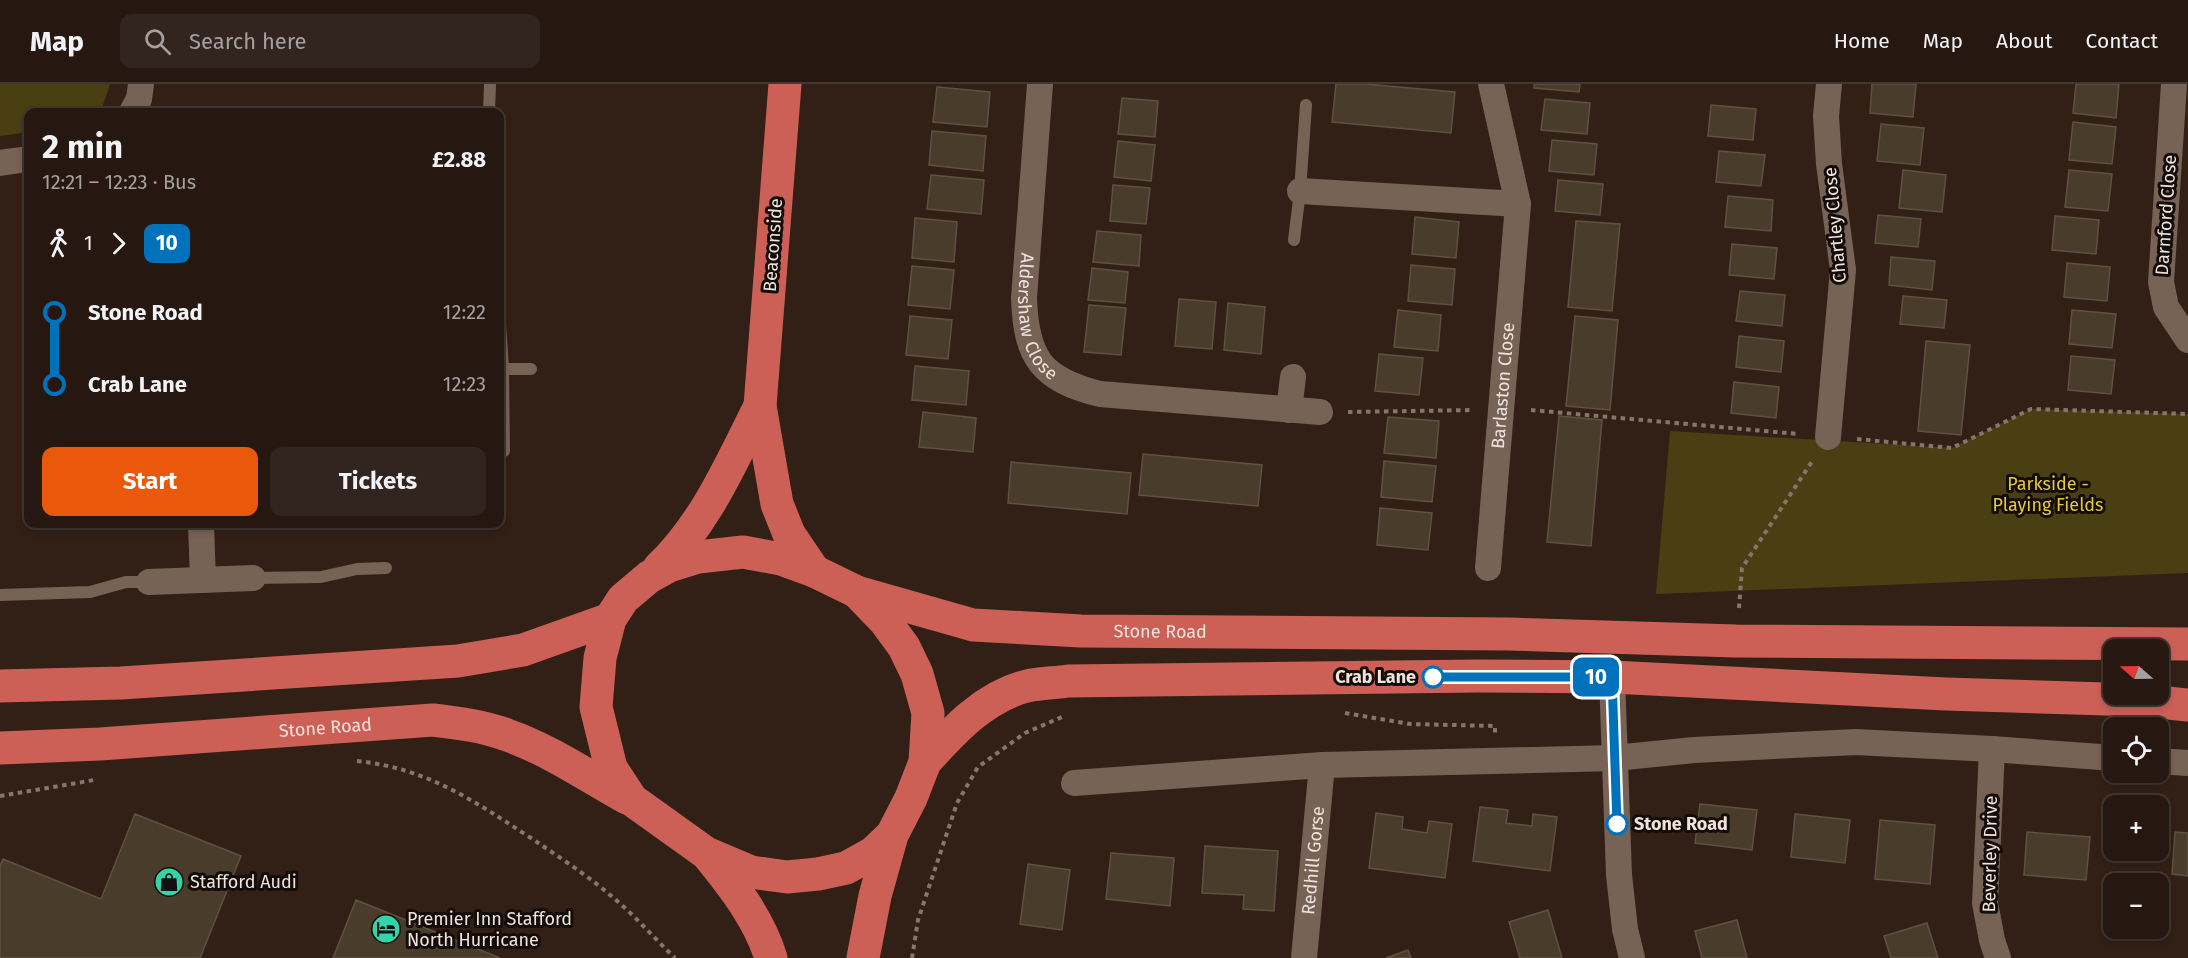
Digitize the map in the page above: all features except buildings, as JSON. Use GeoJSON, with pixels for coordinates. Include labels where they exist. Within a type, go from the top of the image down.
{"type":"FeatureCollection","features":[{"type":"Feature","properties":{"kind":"highway","name":"Beaconside"},"geometry":{"type":"LineString","coordinates":[[785,84],[760,406],[777,504],[789,534],[814,571]]}},
{"type":"Feature","properties":{"kind":"highway","name":"Beaconside"},"geometry":{"type":"LineString","coordinates":[[649,577],[678,550],[698,524],[760,406]]}},
{"type":"Feature","properties":{"kind":"highway"},"geometry":{"type":"LineString","coordinates":[[863,958],[875,896],[892,835],[911,798],[925,762],[928,713],[917,674],[904,647],[885,621],[857,592],[814,571],[781,559],[743,552],[698,557],[669,566],[649,577],[623,599],[610,619],[600,658],[596,707],[610,768],[632,800],[706,853],[751,872],[787,877],[846,868],[873,853],[892,835]]}},
{"type":"Feature","properties":{"kind":"highway","name":"Stone Road"},"geometry":{"type":"LineString","coordinates":[[857,592],[973,625],[1081,631],[1508,634],[1737,641],[2188,644]]}},
{"type":"Feature","properties":{"kind":"highway"},"geometry":{"type":"LineString","coordinates":[[0,686],[121,683],[458,661],[523,650],[610,619]]}},
{"type":"Feature","properties":{"kind":"highway"},"geometry":{"type":"LineString","coordinates":[[925,762],[947,737],[971,716],[1001,695],[1028,686],[1068,681],[1478,676],[1612,677],[1946,694],[2139,700],[2188,705]]}},
{"type":"Feature","properties":{"kind":"highway","name":"Stone Road"},"geometry":{"type":"LineString","coordinates":[[0,748],[100,744],[433,720],[470,724],[508,735],[556,758],[632,800]]}},
{"type":"Feature","properties":{"kind":"highway"},"geometry":{"type":"LineString","coordinates":[[706,853],[738,893],[765,938],[771,958]]}},
{"type":"Feature","properties":{"kind":"street"},"geometry":{"type":"LineString","coordinates":[[134,108],[139,99],[141,84]]}},
{"type":"Feature","properties":{"kind":"street","name":"Aldershaw Close"},"geometry":{"type":"LineString","coordinates":[[1040,84],[1024,298],[1025,324],[1032,351],[1047,372],[1073,387],[1100,394],[1320,412]]}},
{"type":"Feature","properties":{"kind":"street","name":"Barlaston Close"},"geometry":{"type":"LineString","coordinates":[[1488,568],[1518,204],[1491,84]]}},
{"type":"Feature","properties":{"kind":"street","name":"Chartley Close"},"geometry":{"type":"LineString","coordinates":[[1828,84],[1826,116],[1829,164],[1843,270],[1828,437]]}},
{"type":"Feature","properties":{"kind":"street","name":"Darnford Close"},"geometry":{"type":"LineString","coordinates":[[2174,84],[2161,282],[2166,307],[2188,340]]}},
{"type":"Feature","properties":{"kind":"street"},"geometry":{"type":"LineString","coordinates":[[0,163],[24,160]]}},
{"type":"Feature","properties":{"kind":"street"},"geometry":{"type":"LineString","coordinates":[[1300,191],[1518,204]]}},
{"type":"Feature","properties":{"kind":"street"},"geometry":{"type":"LineString","coordinates":[[1289,410],[1293,377]]}},
{"type":"Feature","properties":{"kind":"street"},"geometry":{"type":"LineString","coordinates":[[201,528],[203,579]]}},
{"type":"Feature","properties":{"kind":"street"},"geometry":{"type":"LineString","coordinates":[[149,582],[253,579]]}},
{"type":"Feature","properties":{"kind":"street"},"geometry":{"type":"LineString","coordinates":[[1612,677],[1619,875],[1625,929],[1632,958]]}},
{"type":"Feature","properties":{"kind":"street"},"geometry":{"type":"LineString","coordinates":[[1074,783],[1322,765],[1616,759],[1694,750],[1856,742],[2103,757]]}},
{"type":"Feature","properties":{"kind":"street","name":"Beverley Drive"},"geometry":{"type":"LineString","coordinates":[[1992,749],[1985,903],[1998,958]]}},
{"type":"Feature","properties":{"kind":"street"},"geometry":{"type":"LineString","coordinates":[[2169,762],[2188,763]]}},
{"type":"Feature","properties":{"kind":"street","name":"Redhill Gorse"},"geometry":{"type":"LineString","coordinates":[[1304,958],[1322,765]]}},
{"type":"Feature","properties":{"kind":"lane"},"geometry":{"type":"LineString","coordinates":[[489,108],[490,84]]}},
{"type":"Feature","properties":{"kind":"lane"},"geometry":{"type":"LineString","coordinates":[[1294,240],[1306,105]]}},
{"type":"Feature","properties":{"kind":"lane"},"geometry":{"type":"LineString","coordinates":[[504,369],[531,369]]}},
{"type":"Feature","properties":{"kind":"lane"},"geometry":{"type":"LineString","coordinates":[[253,579],[321,577],[357,569],[386,568]]}},
{"type":"Feature","properties":{"kind":"lane"},"geometry":{"type":"LineString","coordinates":[[0,595],[90,592],[126,582],[149,582]]}},
{"type":"Feature","properties":{"kind":"path"},"geometry":{"type":"LineString","coordinates":[[1320,412],[1500,409]]}},
{"type":"Feature","properties":{"kind":"path"},"geometry":{"type":"LineString","coordinates":[[1737,641],[1742,568],[1828,437]]}},
{"type":"Feature","properties":{"kind":"path"},"geometry":{"type":"LineString","coordinates":[[356,761],[380,764],[427,777],[477,802],[616,900],[675,958]]}},
{"type":"Feature","properties":{"kind":"path"},"geometry":{"type":"LineString","coordinates":[[0,796],[94,780]]}},
{"type":"Feature","properties":{"kind":"green space"},"geometry":{"type":"Polygon","coordinates":[[[0,84],[110,84],[102,108],[24,108],[24,133],[0,136],[0,84]]]}},
{"type":"Feature","properties":{"kind":"green space","name":"Parkside - Playing Fields"},"geometry":{"type":"Polygon","coordinates":[[[2031,409],[2188,414],[2188,573],[1656,594],[1670,431],[1952,448],[2031,409]]]}},
{"type":"Feature","properties":{"kind":"bus line","name":"10"},"geometry":{"type":"LineString","coordinates":[[1433,677],[1612,677],[1617,824]]}},
{"type":"Feature","properties":{"kind":"place","name":"Crab Lane"},"geometry":{"type":"Point","coordinates":[1433,677]}},
{"type":"Feature","properties":{"kind":"place","name":"Stone Road"},"geometry":{"type":"Point","coordinates":[1617,824]}},
{"type":"Feature","properties":{"kind":"place","name":"Stafford Audi"},"geometry":{"type":"Point","coordinates":[169,882]}},
{"type":"Feature","properties":{"kind":"place","name":"Premier Inn Stafford North Hurricane"},"geometry":{"type":"Point","coordinates":[386,929]}}]}
